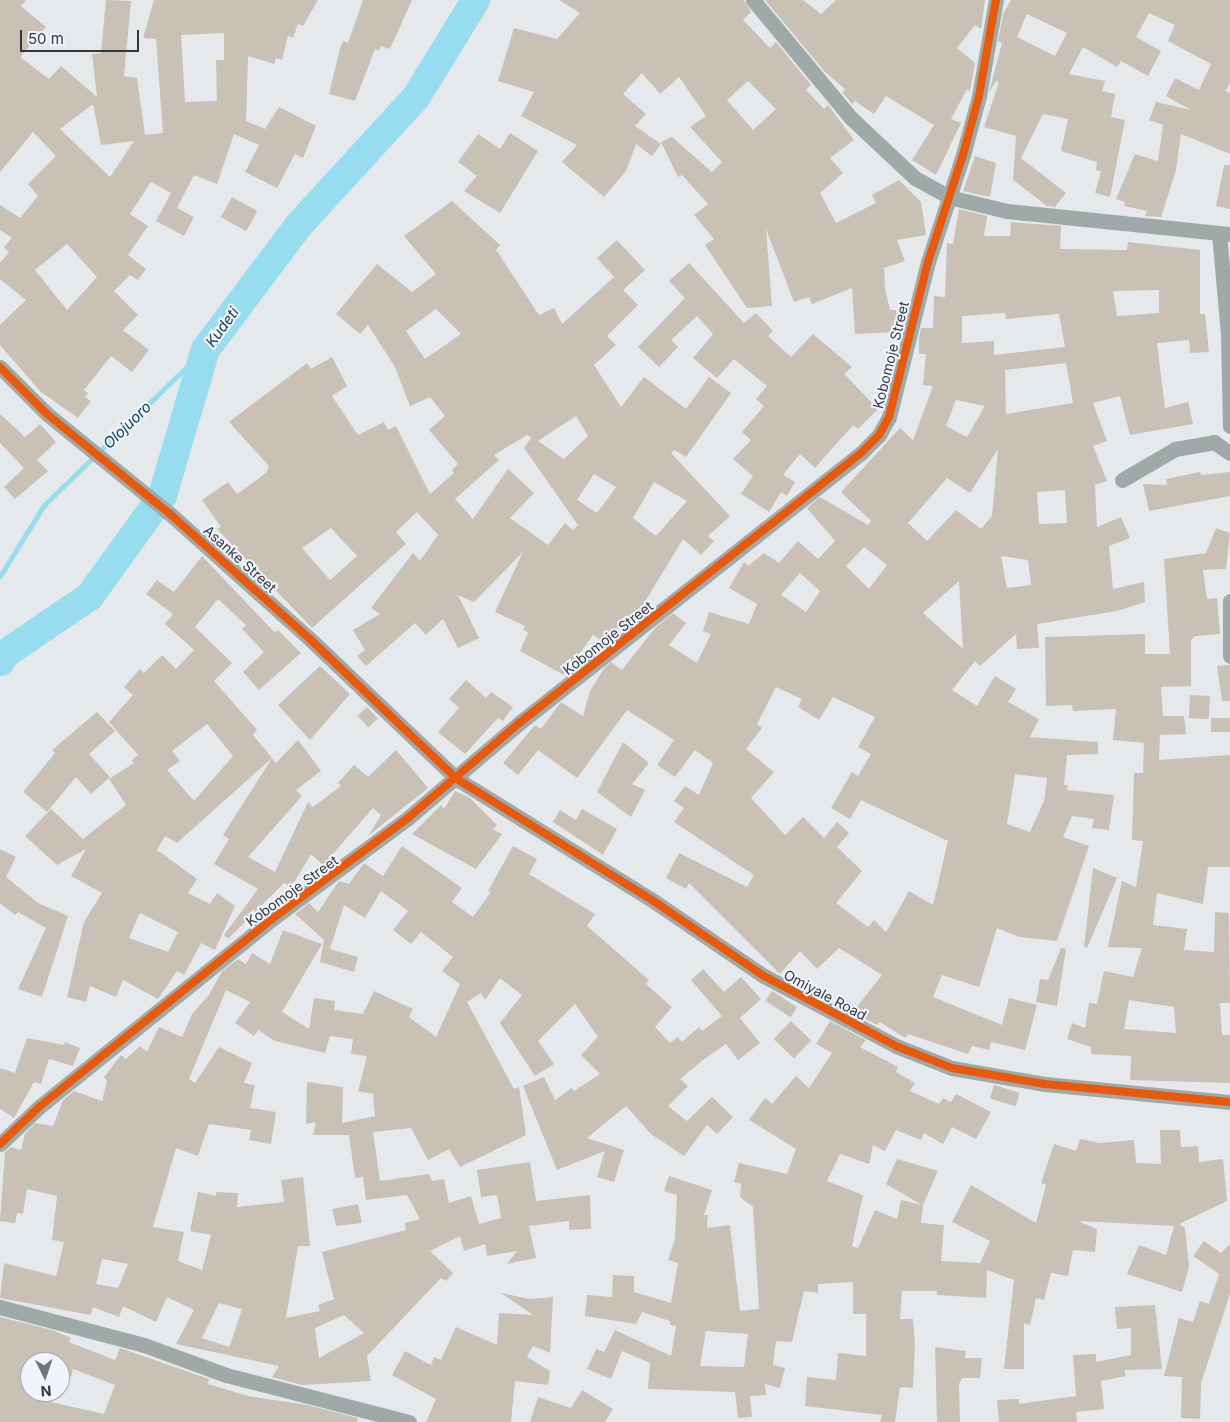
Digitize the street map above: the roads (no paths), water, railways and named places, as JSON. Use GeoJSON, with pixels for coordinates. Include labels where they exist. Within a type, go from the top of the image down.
{"type":"FeatureCollection","features":[{"type":"Feature","properties":{"kind":"street"},"geometry":{"type":"LineString","coordinates":[[753,0],[851,118],[916,178],[950,197],[1007,211],[1224,234],[1230,426]]}},
{"type":"Feature","properties":{"kind":"street","name":"Kobomoje Street"},"geometry":{"type":"LineString","coordinates":[[0,1144],[39,1107],[272,919],[344,868],[457,779],[518,724],[862,452],[879,435],[889,417],[928,262],[950,197],[979,96],[996,0]]}},
{"type":"Feature","properties":{"kind":"street","name":"Asanke Street"},"geometry":{"type":"LineString","coordinates":[[0,367],[46,414],[88,444],[169,513],[457,779]]}},
{"type":"Feature","properties":{"kind":"street"},"geometry":{"type":"LineString","coordinates":[[1122,480],[1175,449],[1214,442],[1230,453]]}},
{"type":"Feature","properties":{"kind":"street"},"geometry":{"type":"LineString","coordinates":[[1230,601],[1230,656]]}},
{"type":"Feature","properties":{"kind":"street","name":"Omiyale Road"},"geometry":{"type":"LineString","coordinates":[[457,779],[655,902],[764,976],[896,1046],[952,1068],[993,1077],[1230,1102]]}},
{"type":"Feature","properties":{"kind":"street"},"geometry":{"type":"LineString","coordinates":[[0,1307],[144,1345],[226,1375],[409,1422]]}},
{"type":"Feature","properties":{"kind":"waterway","name":"Kudeti"},"geometry":{"type":"LineString","coordinates":[[0,661],[5,653],[89,596],[162,495],[205,349],[298,225],[416,96],[475,0]]}},
{"type":"Feature","properties":{"kind":"waterway","name":"Olojuoro"},"geometry":{"type":"LineString","coordinates":[[0,576],[44,505],[205,349]]}}]}
